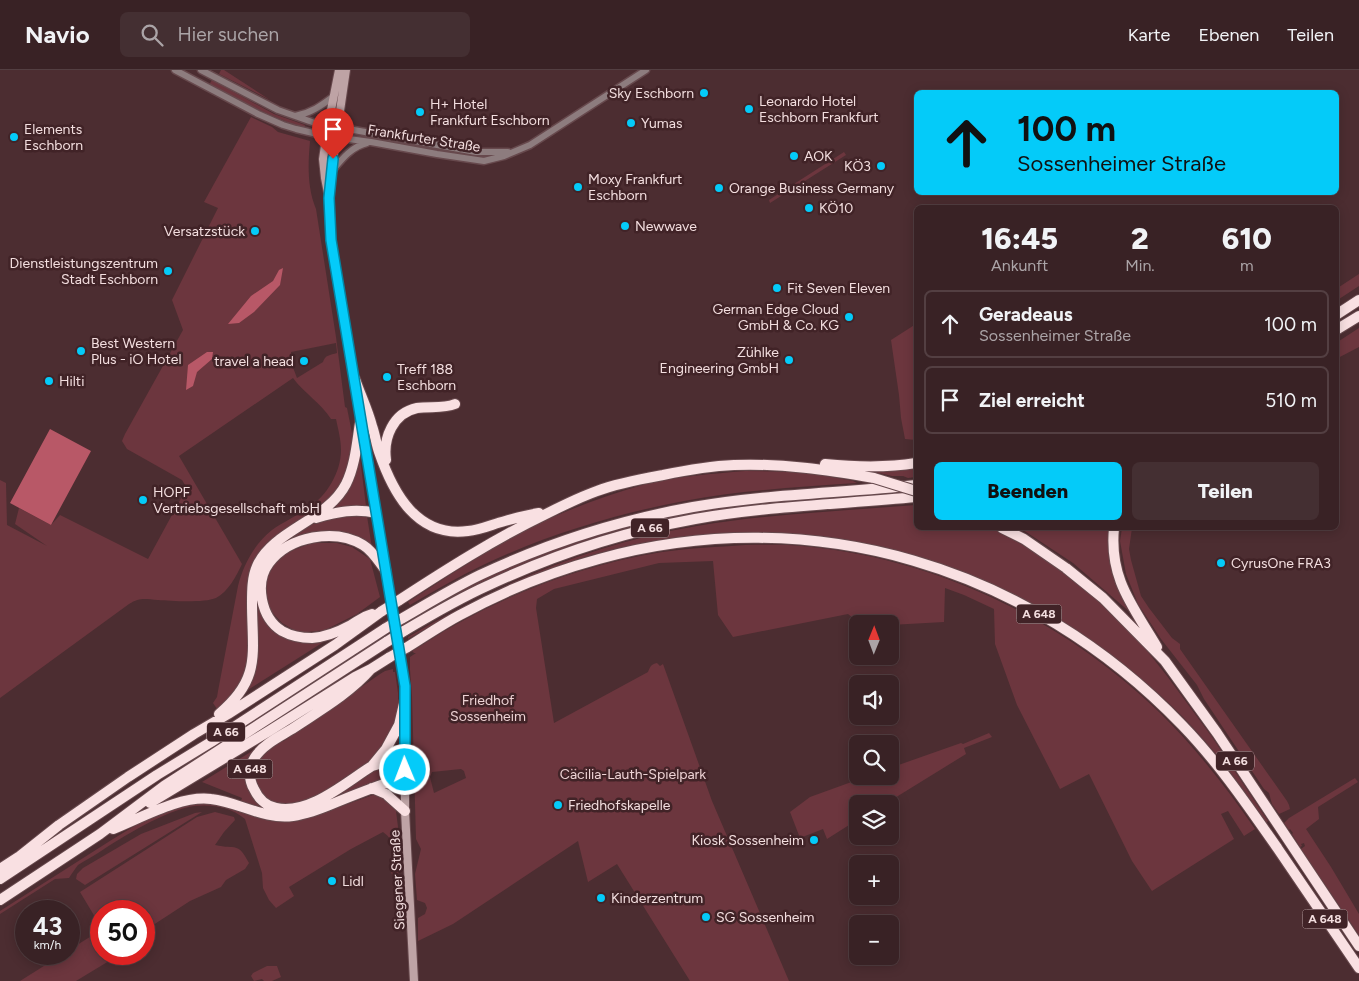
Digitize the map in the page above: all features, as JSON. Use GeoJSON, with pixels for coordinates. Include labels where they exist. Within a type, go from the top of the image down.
{"type":"FeatureCollection","features":[{"type":"Feature","properties":{"kind":"highway"},"geometry":{"type":"LineString","coordinates":[[1339,313],[1359,300]]}},
{"type":"Feature","properties":{"kind":"highway"},"geometry":{"type":"LineString","coordinates":[[1339,328],[1359,316]]}},
{"type":"Feature","properties":{"kind":"highway"},"geometry":{"type":"LineString","coordinates":[[354,379],[372,424],[379,451],[400,498],[425,523],[453,532],[468,531],[522,516],[552,511]]}},
{"type":"Feature","properties":{"kind":"highway"},"geometry":{"type":"LineString","coordinates":[[400,498],[386,460],[385,452],[386,437],[392,426],[410,410],[448,407],[455,404]]}},
{"type":"Feature","properties":{"kind":"highway"},"geometry":{"type":"LineString","coordinates":[[194,734],[235,698],[244,686],[250,670],[253,656],[252,590],[257,565],[272,546],[312,519],[336,498],[346,484],[356,452],[361,417]]}},
{"type":"Feature","properties":{"kind":"highway"},"geometry":{"type":"LineString","coordinates":[[735,465],[781,460],[858,467],[882,467],[914,463]]}},
{"type":"Feature","properties":{"kind":"highway","name":"A 66"},"geometry":{"type":"LineString","coordinates":[[0,869],[83,808],[481,548],[521,526],[597,490],[624,482],[685,471],[735,465],[767,465],[874,478],[914,490]]}},
{"type":"Feature","properties":{"kind":"highway","name":"A 66"},"geometry":{"type":"LineString","coordinates":[[0,879],[386,628],[444,594],[514,560],[588,532],[695,507],[914,485]]}},
{"type":"Feature","properties":{"kind":"highway","name":"A 66"},"geometry":{"type":"LineString","coordinates":[[0,900],[100,834],[164,786],[404,631],[485,586],[578,549],[629,534],[688,520],[738,512],[914,497]]}},
{"type":"Feature","properties":{"kind":"highway"},"geometry":{"type":"LineString","coordinates":[[312,519],[350,510],[367,510],[376,513]]}},
{"type":"Feature","properties":{"kind":"highway","name":"A 66"},"geometry":{"type":"LineString","coordinates":[[1006,530],[1024,539],[1066,568],[1103,598],[1164,661]]}},
{"type":"Feature","properties":{"kind":"highway","name":"A 66"},"geometry":{"type":"LineString","coordinates":[[1114,530],[1114,557],[1118,574],[1123,590],[1133,609],[1164,661],[1216,733],[1303,862]]}},
{"type":"Feature","properties":{"kind":"highway"},"geometry":{"type":"LineString","coordinates":[[382,611],[366,616],[350,626],[327,635],[299,638],[285,633],[275,625],[264,607],[261,588],[262,576],[268,564],[287,547],[311,538],[334,537],[354,540],[364,546],[370,550],[386,571]]}},
{"type":"Feature","properties":{"kind":"highway","name":"A 648"},"geometry":{"type":"LineString","coordinates":[[117,821],[163,796],[457,616],[520,586],[598,559],[632,550],[669,544],[748,537],[819,540],[870,550],[928,565],[991,589],[1051,620],[1103,655],[1143,687],[1184,727],[1237,791],[1359,968]]}},
{"type":"Feature","properties":{"kind":"highway","name":"A 648"},"geometry":{"type":"LineString","coordinates":[[371,669],[359,683],[264,748],[254,759],[250,775],[255,791],[265,803],[276,808],[290,808],[316,802],[372,766],[386,749],[399,725],[405,699]]}},
{"type":"Feature","properties":{"kind":"highway"},"geometry":{"type":"LineString","coordinates":[[100,834],[166,807],[187,801],[212,799],[266,815],[294,816],[311,812],[405,774],[390,762],[372,766]]}},
{"type":"Feature","properties":{"kind":"highway"},"geometry":{"type":"LineString","coordinates":[[372,788],[386,794],[405,811]]}},
{"type":"Feature","properties":{"kind":"highway","name":"A 648"},"geometry":{"type":"LineString","coordinates":[[1303,862],[1359,946]]}},
{"type":"Feature","properties":{"kind":"main road"},"geometry":{"type":"LineString","coordinates":[[329,198],[323,166],[326,136],[339,70]]}},
{"type":"Feature","properties":{"kind":"main road"},"geometry":{"type":"LineString","coordinates":[[329,198],[346,70]]}},
{"type":"Feature","properties":{"kind":"main road","name":"Siegener Straße"},"geometry":{"type":"LineString","coordinates":[[329,198],[331,240],[405,686],[405,811],[414,981]]}},
{"type":"Feature","properties":{"kind":"street","name":"Frankfurter Straße"},"geometry":{"type":"LineString","coordinates":[[175,70],[258,114],[296,129],[336,138],[372,142],[478,160],[496,159],[530,144],[646,70]]}},
{"type":"Feature","properties":{"kind":"street","name":"Frankfurter Straße"},"geometry":{"type":"LineString","coordinates":[[202,70],[278,110],[328,125],[476,152],[501,153],[516,150]]}},
{"type":"Feature","properties":{"kind":"street"},"geometry":{"type":"LineString","coordinates":[[189,78],[200,80],[209,74]]}},
{"type":"Feature","properties":{"kind":"street"},"geometry":{"type":"LineString","coordinates":[[294,116],[303,115],[315,110],[334,96]]}},
{"type":"Feature","properties":{"kind":"street"},"geometry":{"type":"LineString","coordinates":[[332,171],[355,147],[372,142]]}},
{"type":"Feature","properties":{"kind":"green space"},"geometry":{"type":"Polygon","coordinates":[[[221,70],[224,70],[270,100],[219,74],[221,70]]]}},
{"type":"Feature","properties":{"kind":"green space"},"geometry":{"type":"Polygon","coordinates":[[[212,80],[274,114],[305,125],[304,128],[268,114],[209,85],[212,80]]]}},
{"type":"Feature","properties":{"kind":"green space"},"geometry":{"type":"Polygon","coordinates":[[[251,117],[278,132],[310,141],[310,184],[316,209],[336,337],[345,407],[347,408],[352,433],[352,450],[347,473],[335,494],[250,572],[248,586],[249,660],[239,687],[217,709],[213,703],[217,697],[238,586],[246,562],[266,535],[308,508],[321,497],[332,483],[339,467],[341,446],[336,419],[331,419],[293,378],[179,456],[242,564],[228,588],[216,598],[204,601],[136,600],[0,698],[0,480],[6,483],[7,525],[47,546],[15,524],[19,508],[51,525],[60,515],[148,559],[185,491],[185,485],[182,480],[127,449],[122,441],[183,330],[172,300],[218,208],[204,202],[251,117]],[[336,343],[291,352],[292,365],[297,378],[323,362],[326,357],[337,353],[336,343]]]}},
{"type":"Feature","properties":{"kind":"green space"},"geometry":{"type":"Polygon","coordinates":[[[844,152],[846,155],[770,203],[769,200],[844,152]]]}},
{"type":"Feature","properties":{"kind":"green space"},"geometry":{"type":"Polygon","coordinates":[[[1359,274],[1359,286],[1339,299],[1339,287],[1359,274]]]}},
{"type":"Feature","properties":{"kind":"green space"},"geometry":{"type":"Polygon","coordinates":[[[914,325],[914,440],[905,439],[891,340],[914,325]]]}},
{"type":"Feature","properties":{"kind":"green space"},"geometry":{"type":"Polygon","coordinates":[[[1359,328],[1359,347],[1339,357],[1339,341],[1359,328]]]}},
{"type":"Feature","properties":{"kind":"green space"},"geometry":{"type":"Polygon","coordinates":[[[358,458],[360,458],[366,506],[329,510],[358,458]]]}},
{"type":"Feature","properties":{"kind":"green space"},"geometry":{"type":"Polygon","coordinates":[[[914,467],[914,477],[892,476],[875,472],[876,470],[914,467]]]}},
{"type":"Feature","properties":{"kind":"green space"},"geometry":{"type":"Polygon","coordinates":[[[745,471],[797,472],[827,475],[857,483],[727,494],[632,512],[531,544],[464,574],[410,605],[408,602],[497,546],[534,526],[599,499],[658,481],[745,471]]]}},
{"type":"Feature","properties":{"kind":"green space"},"geometry":{"type":"Polygon","coordinates":[[[882,493],[882,496],[697,514],[638,525],[603,535],[534,560],[468,590],[403,626],[401,624],[459,591],[526,560],[556,548],[618,529],[680,514],[712,509],[882,493]]]}},
{"type":"Feature","properties":{"kind":"green space"},"geometry":{"type":"Polygon","coordinates":[[[914,505],[914,530],[997,530],[1055,565],[1113,614],[1140,642],[1212,737],[1268,821],[1266,823],[1227,768],[1184,718],[1124,665],[1060,620],[991,584],[920,557],[845,540],[768,533],[690,536],[611,550],[584,557],[531,576],[481,599],[408,639],[408,637],[442,618],[511,583],[584,555],[659,533],[724,522],[914,505]]]}},
{"type":"Feature","properties":{"kind":"green space"},"geometry":{"type":"Polygon","coordinates":[[[360,513],[367,516],[372,548],[344,535],[314,535],[285,545],[274,552],[264,565],[260,575],[258,597],[265,618],[280,634],[295,640],[321,640],[322,643],[243,693],[248,684],[256,654],[255,582],[264,560],[279,545],[297,532],[332,518],[360,513]]]}},
{"type":"Feature","properties":{"kind":"green space"},"geometry":{"type":"Polygon","coordinates":[[[1023,530],[1111,530],[1121,596],[1131,613],[1073,563],[1023,530]]]}},
{"type":"Feature","properties":{"kind":"green space"},"geometry":{"type":"Polygon","coordinates":[[[1122,530],[1132,530],[1129,549],[1141,596],[1172,638],[1180,644],[1180,649],[1287,801],[1290,809],[1279,814],[1272,804],[1269,793],[1264,789],[1204,699],[1197,685],[1161,639],[1138,604],[1126,574],[1120,541],[1122,530]]]}},
{"type":"Feature","properties":{"kind":"green space"},"geometry":{"type":"Polygon","coordinates":[[[312,543],[337,543],[352,547],[370,559],[380,597],[357,614],[325,630],[299,633],[282,623],[270,610],[265,587],[271,566],[286,553],[312,543]]]}},
{"type":"Feature","properties":{"kind":"green space"},"geometry":{"type":"Polygon","coordinates":[[[774,545],[802,546],[852,553],[900,564],[948,579],[994,599],[1039,622],[1081,649],[1122,679],[1159,712],[1185,739],[1210,768],[1255,829],[1244,836],[1228,811],[1221,814],[1234,839],[1152,891],[1132,861],[1089,774],[1060,789],[1017,705],[995,644],[994,609],[945,588],[944,622],[899,624],[899,615],[848,614],[733,637],[718,615],[713,561],[659,563],[554,589],[537,599],[536,608],[554,723],[648,672],[653,664],[657,663],[660,666],[663,664],[712,801],[789,981],[690,981],[617,864],[588,882],[578,841],[453,924],[418,941],[418,918],[425,914],[427,908],[425,903],[417,900],[415,874],[421,849],[416,839],[410,657],[416,653],[412,651],[479,612],[555,579],[635,557],[693,549],[774,545]],[[461,769],[432,772],[430,777],[434,793],[466,778],[464,771],[461,769]]]}},
{"type":"Feature","properties":{"kind":"green space"},"geometry":{"type":"Polygon","coordinates":[[[393,669],[398,693],[396,721],[392,732],[374,760],[309,802],[284,806],[266,799],[258,789],[254,775],[261,755],[380,674],[393,669]]]}},
{"type":"Feature","properties":{"kind":"green space"},"geometry":{"type":"Polygon","coordinates":[[[315,708],[246,767],[248,785],[264,809],[241,801],[242,798],[202,782],[249,753],[315,708]]]}},
{"type":"Feature","properties":{"kind":"green space"},"geometry":{"type":"Polygon","coordinates":[[[989,733],[992,737],[964,748],[966,754],[899,795],[849,795],[849,825],[827,839],[823,829],[800,838],[790,812],[810,797],[849,783],[849,785],[899,785],[899,765],[961,743],[963,744],[989,733]]]}},
{"type":"Feature","properties":{"kind":"green space"},"geometry":{"type":"Polygon","coordinates":[[[379,766],[397,770],[397,774],[318,804],[379,766]]]}},
{"type":"Feature","properties":{"kind":"green space"},"geometry":{"type":"Polygon","coordinates":[[[1355,778],[1358,782],[1318,807],[1319,819],[1306,829],[1359,914],[1359,935],[1301,849],[1305,846],[1304,843],[1300,847],[1293,833],[1284,823],[1289,818],[1355,778]]]}},
{"type":"Feature","properties":{"kind":"green space"},"geometry":{"type":"Polygon","coordinates":[[[373,795],[387,800],[396,811],[400,843],[400,872],[393,877],[391,872],[395,869],[393,844],[383,832],[289,887],[294,896],[276,908],[269,900],[263,888],[262,873],[245,819],[221,807],[194,806],[158,818],[78,865],[69,878],[55,879],[22,900],[17,900],[146,819],[177,806],[204,802],[223,805],[261,819],[290,821],[306,819],[373,795]]]}},
{"type":"Feature","properties":{"kind":"green space"},"geometry":{"type":"Polygon","coordinates":[[[202,812],[85,885],[76,879],[77,874],[83,868],[141,834],[202,812]]]}},
{"type":"Feature","properties":{"kind":"green space"},"geometry":{"type":"Polygon","coordinates":[[[215,812],[234,817],[235,820],[215,845],[239,849],[249,863],[245,869],[226,880],[221,887],[190,901],[155,924],[155,900],[90,900],[90,909],[80,892],[197,817],[215,812]]]}},
{"type":"Feature","properties":{"kind":"green space"},"geometry":{"type":"Polygon","coordinates":[[[15,901],[15,904],[0,914],[0,911],[15,901]]]}},
{"type":"Feature","properties":{"kind":"green space"},"geometry":{"type":"Polygon","coordinates":[[[90,937],[90,965],[102,965],[76,981],[20,981],[45,965],[80,965],[80,943],[90,937]]]}},
{"type":"Feature","properties":{"kind":"green space"},"geometry":{"type":"Polygon","coordinates":[[[267,966],[277,966],[281,977],[272,981],[264,981],[262,979],[254,981],[251,976],[253,973],[267,966]]]}},
{"type":"Feature","properties":{"kind":"shaded area"},"geometry":{"type":"Polygon","coordinates":[[[283,268],[280,285],[254,312],[239,323],[228,324],[251,296],[273,281],[279,270],[283,268]]]}},
{"type":"Feature","properties":{"kind":"shaded area"},"geometry":{"type":"Polygon","coordinates":[[[207,352],[213,352],[212,359],[197,372],[193,386],[186,390],[188,365],[207,352]]]}},
{"type":"Feature","properties":{"kind":"shaded area"},"geometry":{"type":"Polygon","coordinates":[[[50,429],[91,451],[51,525],[10,503],[50,429]]]}},
{"type":"Feature","properties":{"kind":"place","name":"Sky Eschborn"},"geometry":{"type":"Point","coordinates":[704,93]}},
{"type":"Feature","properties":{"kind":"place","name":"Leonardo Hotel Eschborn Frankfurt"},"geometry":{"type":"Point","coordinates":[749,109]}},
{"type":"Feature","properties":{"kind":"place","name":"H+ Hotel Frankfurt Eschborn"},"geometry":{"type":"Point","coordinates":[420,112]}},
{"type":"Feature","properties":{"kind":"place","name":"Yumas"},"geometry":{"type":"Point","coordinates":[631,123]}},
{"type":"Feature","properties":{"kind":"place","name":"Elements Eschborn"},"geometry":{"type":"Point","coordinates":[14,137]}},
{"type":"Feature","properties":{"kind":"place","name":"AOK"},"geometry":{"type":"Point","coordinates":[794,156]}},
{"type":"Feature","properties":{"kind":"place","name":"KÖ3"},"geometry":{"type":"Point","coordinates":[881,166]}},
{"type":"Feature","properties":{"kind":"place","name":"Moxy Frankfurt Eschborn"},"geometry":{"type":"Point","coordinates":[578,187]}},
{"type":"Feature","properties":{"kind":"place","name":"Orange Business Germany"},"geometry":{"type":"Point","coordinates":[719,188]}},
{"type":"Feature","properties":{"kind":"place","name":"KÖ10"},"geometry":{"type":"Point","coordinates":[809,208]}},
{"type":"Feature","properties":{"kind":"place","name":"Newwave"},"geometry":{"type":"Point","coordinates":[625,226]}},
{"type":"Feature","properties":{"kind":"place","name":"Versatzstück"},"geometry":{"type":"Point","coordinates":[255,231]}},
{"type":"Feature","properties":{"kind":"place","name":"Dienstleistungszentrum Stadt Eschborn"},"geometry":{"type":"Point","coordinates":[168,271]}},
{"type":"Feature","properties":{"kind":"place","name":"Fit Seven Eleven"},"geometry":{"type":"Point","coordinates":[777,288]}},
{"type":"Feature","properties":{"kind":"place","name":"German Edge Cloud GmbH & Co. KG"},"geometry":{"type":"Point","coordinates":[849,317]}},
{"type":"Feature","properties":{"kind":"place","name":"Best Western Plus - iO Hotel"},"geometry":{"type":"Point","coordinates":[81,351]}},
{"type":"Feature","properties":{"kind":"place","name":"Zühlke Engineering GmbH"},"geometry":{"type":"Point","coordinates":[789,360]}},
{"type":"Feature","properties":{"kind":"place","name":"travel a head"},"geometry":{"type":"Point","coordinates":[304,361]}},
{"type":"Feature","properties":{"kind":"place","name":"Treff 188 Eschborn"},"geometry":{"type":"Point","coordinates":[387,377]}},
{"type":"Feature","properties":{"kind":"place","name":"Hilti"},"geometry":{"type":"Point","coordinates":[49,381]}},
{"type":"Feature","properties":{"kind":"place","name":"HOPF Vertriebsgesellschaft mbH"},"geometry":{"type":"Point","coordinates":[143,500]}},
{"type":"Feature","properties":{"kind":"place","name":"CyrusOne FRA3"},"geometry":{"type":"Point","coordinates":[1221,563]}},
{"type":"Feature","properties":{"kind":"place","name":"Friedhofskapelle"},"geometry":{"type":"Point","coordinates":[558,805]}},
{"type":"Feature","properties":{"kind":"place","name":"Kiosk Sossenheim"},"geometry":{"type":"Point","coordinates":[814,840]}},
{"type":"Feature","properties":{"kind":"place","name":"Lidl"},"geometry":{"type":"Point","coordinates":[332,881]}},
{"type":"Feature","properties":{"kind":"place","name":"Kinderzentrum"},"geometry":{"type":"Point","coordinates":[601,898]}},
{"type":"Feature","properties":{"kind":"place","name":"SG Sossenheim"},"geometry":{"type":"Point","coordinates":[706,917]}},
{"type":"Feature","properties":{"kind":"route"},"geometry":{"type":"LineString","coordinates":[[333,159],[329,198],[331,240],[405,686],[405,770]]}},
{"type":"Feature","properties":{"kind":"park label","name":"Friedhof Sossenheim"},"geometry":{"type":"Point","coordinates":[488,708]}},
{"type":"Feature","properties":{"kind":"park label","name":"Cäcilia-Lauth-Spielpark"},"geometry":{"type":"Point","coordinates":[633,774]}}]}
